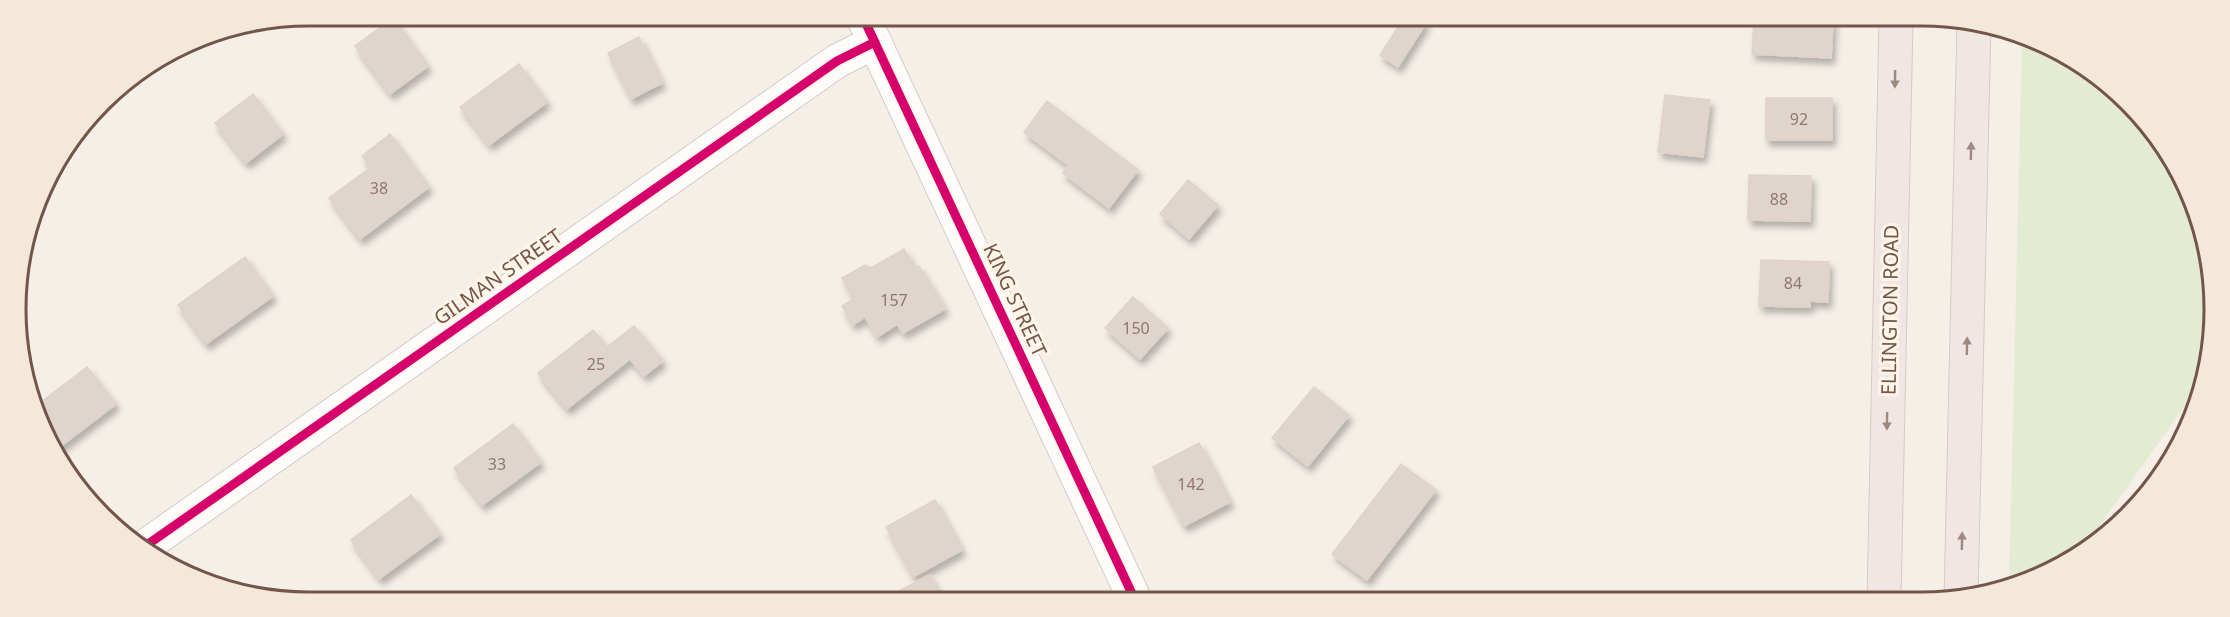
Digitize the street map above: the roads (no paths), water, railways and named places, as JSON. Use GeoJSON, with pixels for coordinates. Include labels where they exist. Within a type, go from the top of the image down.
{"type":"FeatureCollection","features":[{"type":"Feature","properties":{"kind":"highway","name":"ELLINGTON ROAD"},"geometry":{"type":"LineString","coordinates":[[1884,592],[1896,26]]}},
{"type":"Feature","properties":{"kind":"highway"},"geometry":{"type":"LineString","coordinates":[[1961,588],[1974,30]]}},
{"type":"Feature","properties":{"kind":"street","name":"GILMAN STREET"},"geometry":{"type":"LineString","coordinates":[[150,543],[837,61],[869,30]]}},
{"type":"Feature","properties":{"kind":"street","name":"KING STREET"},"geometry":{"type":"LineString","coordinates":[[869,30],[1131,592]]}}]}
